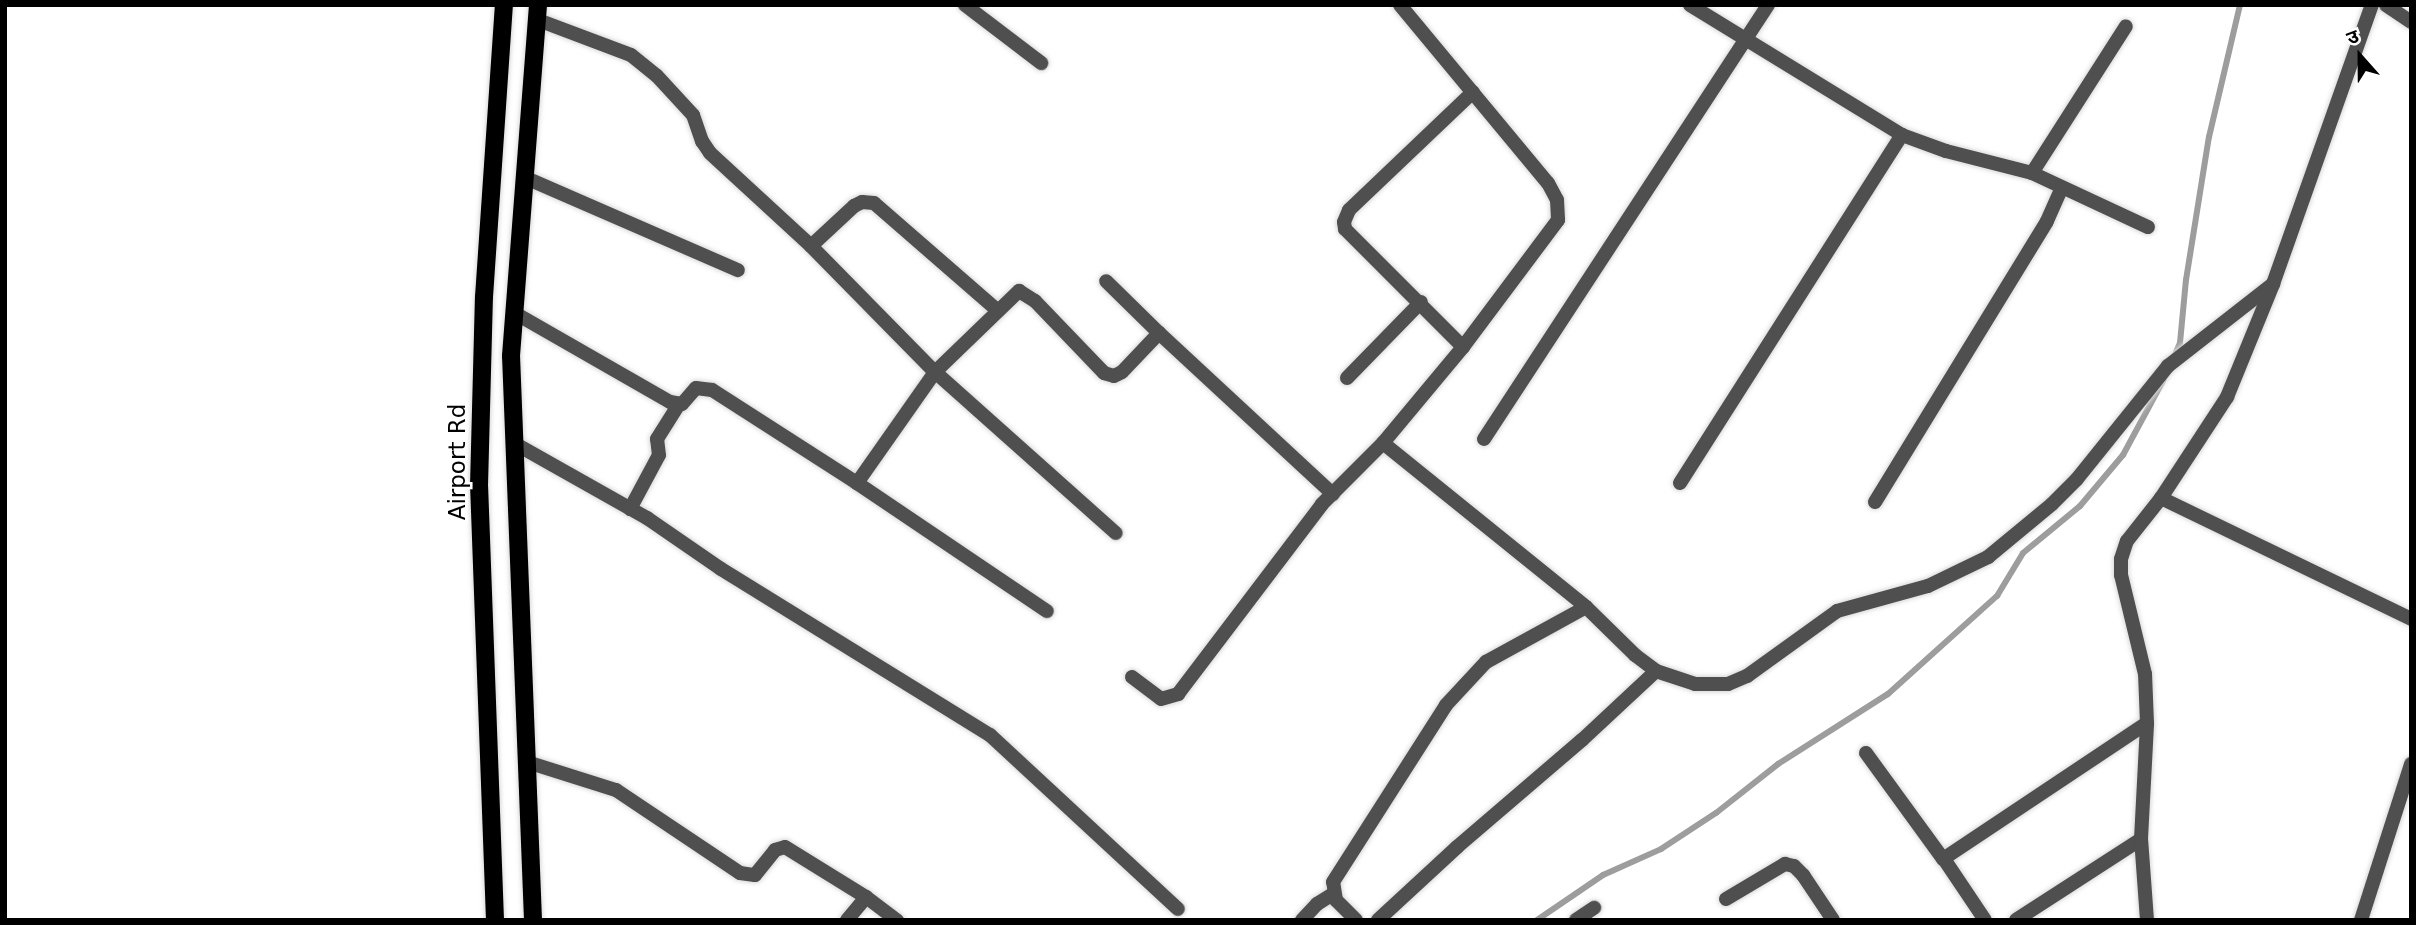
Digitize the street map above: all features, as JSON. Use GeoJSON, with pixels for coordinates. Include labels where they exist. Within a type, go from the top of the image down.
{"type":"FeatureCollection","features":[{"type":"Feature","properties":{"kind":"main road","name":"Airport Rd"},"geometry":{"type":"LineString","coordinates":[[495,920],[479,486],[484,297],[504,5]]}},
{"type":"Feature","properties":{"kind":"main road"},"geometry":{"type":"LineString","coordinates":[[533,920],[514,443],[513,312],[538,13]]}},
{"type":"Feature","properties":{"kind":"street"},"geometry":{"type":"LineString","coordinates":[[965,5],[1041,63]]}},
{"type":"Feature","properties":{"kind":"street"},"geometry":{"type":"LineString","coordinates":[[1132,677],[1161,699],[1178,694],[1333,494],[1383,443],[1463,348],[1558,220],[1557,200],[1548,183],[1400,5]]}},
{"type":"Feature","properties":{"kind":"street"},"geometry":{"type":"LineString","coordinates":[[1690,5],[1902,135],[1946,151],[2032,173],[2061,189],[2148,227]]}},
{"type":"Feature","properties":{"kind":"street"},"geometry":{"type":"LineString","coordinates":[[1484,439],[1768,5]]}},
{"type":"Feature","properties":{"kind":"street"},"geometry":{"type":"LineString","coordinates":[[2147,920],[2141,839],[2147,723],[2144,674],[2121,575],[2120,559],[2127,541],[2161,498],[2227,397],[2273,284],[2372,5]]}},
{"type":"Feature","properties":{"kind":"street"},"geometry":{"type":"LineString","coordinates":[[2386,5],[2411,22]]}},
{"type":"Feature","properties":{"kind":"street"},"geometry":{"type":"LineString","coordinates":[[538,13],[631,55],[657,76],[693,115],[700,127],[702,141],[710,153],[811,246],[935,372],[1116,533]]}},
{"type":"Feature","properties":{"kind":"street"},"geometry":{"type":"LineString","coordinates":[[2032,173],[2126,26]]}},
{"type":"Feature","properties":{"kind":"street"},"geometry":{"type":"LineString","coordinates":[[1463,348],[1421,302],[1345,229],[1344,218],[1473,92]]}},
{"type":"Feature","properties":{"kind":"street"},"geometry":{"type":"LineString","coordinates":[[1679,483],[1902,135]]}},
{"type":"Feature","properties":{"kind":"street"},"geometry":{"type":"LineString","coordinates":[[526,178],[738,270]]}},
{"type":"Feature","properties":{"kind":"street"},"geometry":{"type":"LineString","coordinates":[[1875,502],[2047,221],[2061,189]]}},
{"type":"Feature","properties":{"kind":"street"},"geometry":{"type":"LineString","coordinates":[[811,246],[854,206],[862,202],[874,203],[997,310]]}},
{"type":"Feature","properties":{"kind":"street"},"geometry":{"type":"LineString","coordinates":[[1106,281],[1333,494]]}},
{"type":"Feature","properties":{"kind":"street"},"geometry":{"type":"LineString","coordinates":[[1383,443],[1586,607],[1656,671],[1695,684],[1728,684],[1747,676],[1837,611],[1928,586],[1988,557],[2077,480],[2168,366],[2273,284]]}},
{"type":"Feature","properties":{"kind":"street"},"geometry":{"type":"LineString","coordinates":[[858,482],[935,372],[1014,293],[1026,293],[1094,365],[1109,376],[1122,372],[1159,333]]}},
{"type":"Feature","properties":{"kind":"street"},"geometry":{"type":"LineString","coordinates":[[1347,378],[1421,302]]}},
{"type":"Feature","properties":{"kind":"street"},"geometry":{"type":"LineString","coordinates":[[513,312],[670,402],[679,404]]}},
{"type":"Feature","properties":{"kind":"street"},"geometry":{"type":"LineString","coordinates":[[630,509],[659,455],[657,439],[679,404],[686,401],[696,388],[712,390],[858,482],[1047,611]]}},
{"type":"Feature","properties":{"kind":"street"},"geometry":{"type":"LineString","coordinates":[[514,443],[630,509],[732,576],[990,735],[1178,909]]}},
{"type":"Feature","properties":{"kind":"street"},"geometry":{"type":"LineString","coordinates":[[2161,498],[2411,619]]}},
{"type":"Feature","properties":{"kind":"street"},"geometry":{"type":"LineString","coordinates":[[1356,920],[1333,894],[1333,882],[1446,705],[1486,662],[1586,607]]}},
{"type":"Feature","properties":{"kind":"street"},"geometry":{"type":"LineString","coordinates":[[1378,920],[1457,847],[1583,740],[1656,671]]}},
{"type":"Feature","properties":{"kind":"street"},"geometry":{"type":"LineString","coordinates":[[1944,859],[2147,723]]}},
{"type":"Feature","properties":{"kind":"street"},"geometry":{"type":"LineString","coordinates":[[1866,753],[1944,859],[1984,920]]}},
{"type":"Feature","properties":{"kind":"street"},"geometry":{"type":"LineString","coordinates":[[527,762],[616,790],[740,873],[755,875],[775,850],[785,846],[866,897],[897,920]]}},
{"type":"Feature","properties":{"kind":"street"},"geometry":{"type":"LineString","coordinates":[[2361,920],[2411,764]]}},
{"type":"Feature","properties":{"kind":"street"},"geometry":{"type":"LineString","coordinates":[[2016,920],[2141,839]]}},
{"type":"Feature","properties":{"kind":"street"},"geometry":{"type":"LineString","coordinates":[[1726,899],[1785,864],[1794,866],[1803,875],[1833,920]]}},
{"type":"Feature","properties":{"kind":"street"},"geometry":{"type":"LineString","coordinates":[[1302,920],[1317,904],[1333,894]]}},
{"type":"Feature","properties":{"kind":"street"},"geometry":{"type":"LineString","coordinates":[[847,920],[866,897]]}},
{"type":"Feature","properties":{"kind":"street"},"geometry":{"type":"LineString","coordinates":[[1576,920],[1594,908]]}},
{"type":"Feature","properties":{"kind":"waterway"},"geometry":{"type":"LineString","coordinates":[[2174,357],[2180,343],[2186,280],[2209,137],[2240,5]]}},
{"type":"Feature","properties":{"kind":"waterway"},"geometry":{"type":"LineString","coordinates":[[1537,920],[1603,875],[1661,849],[1716,813],[1778,764],[1888,694],[1997,596],[2023,553],[2080,506],[2123,455],[2164,379]]}}]}
